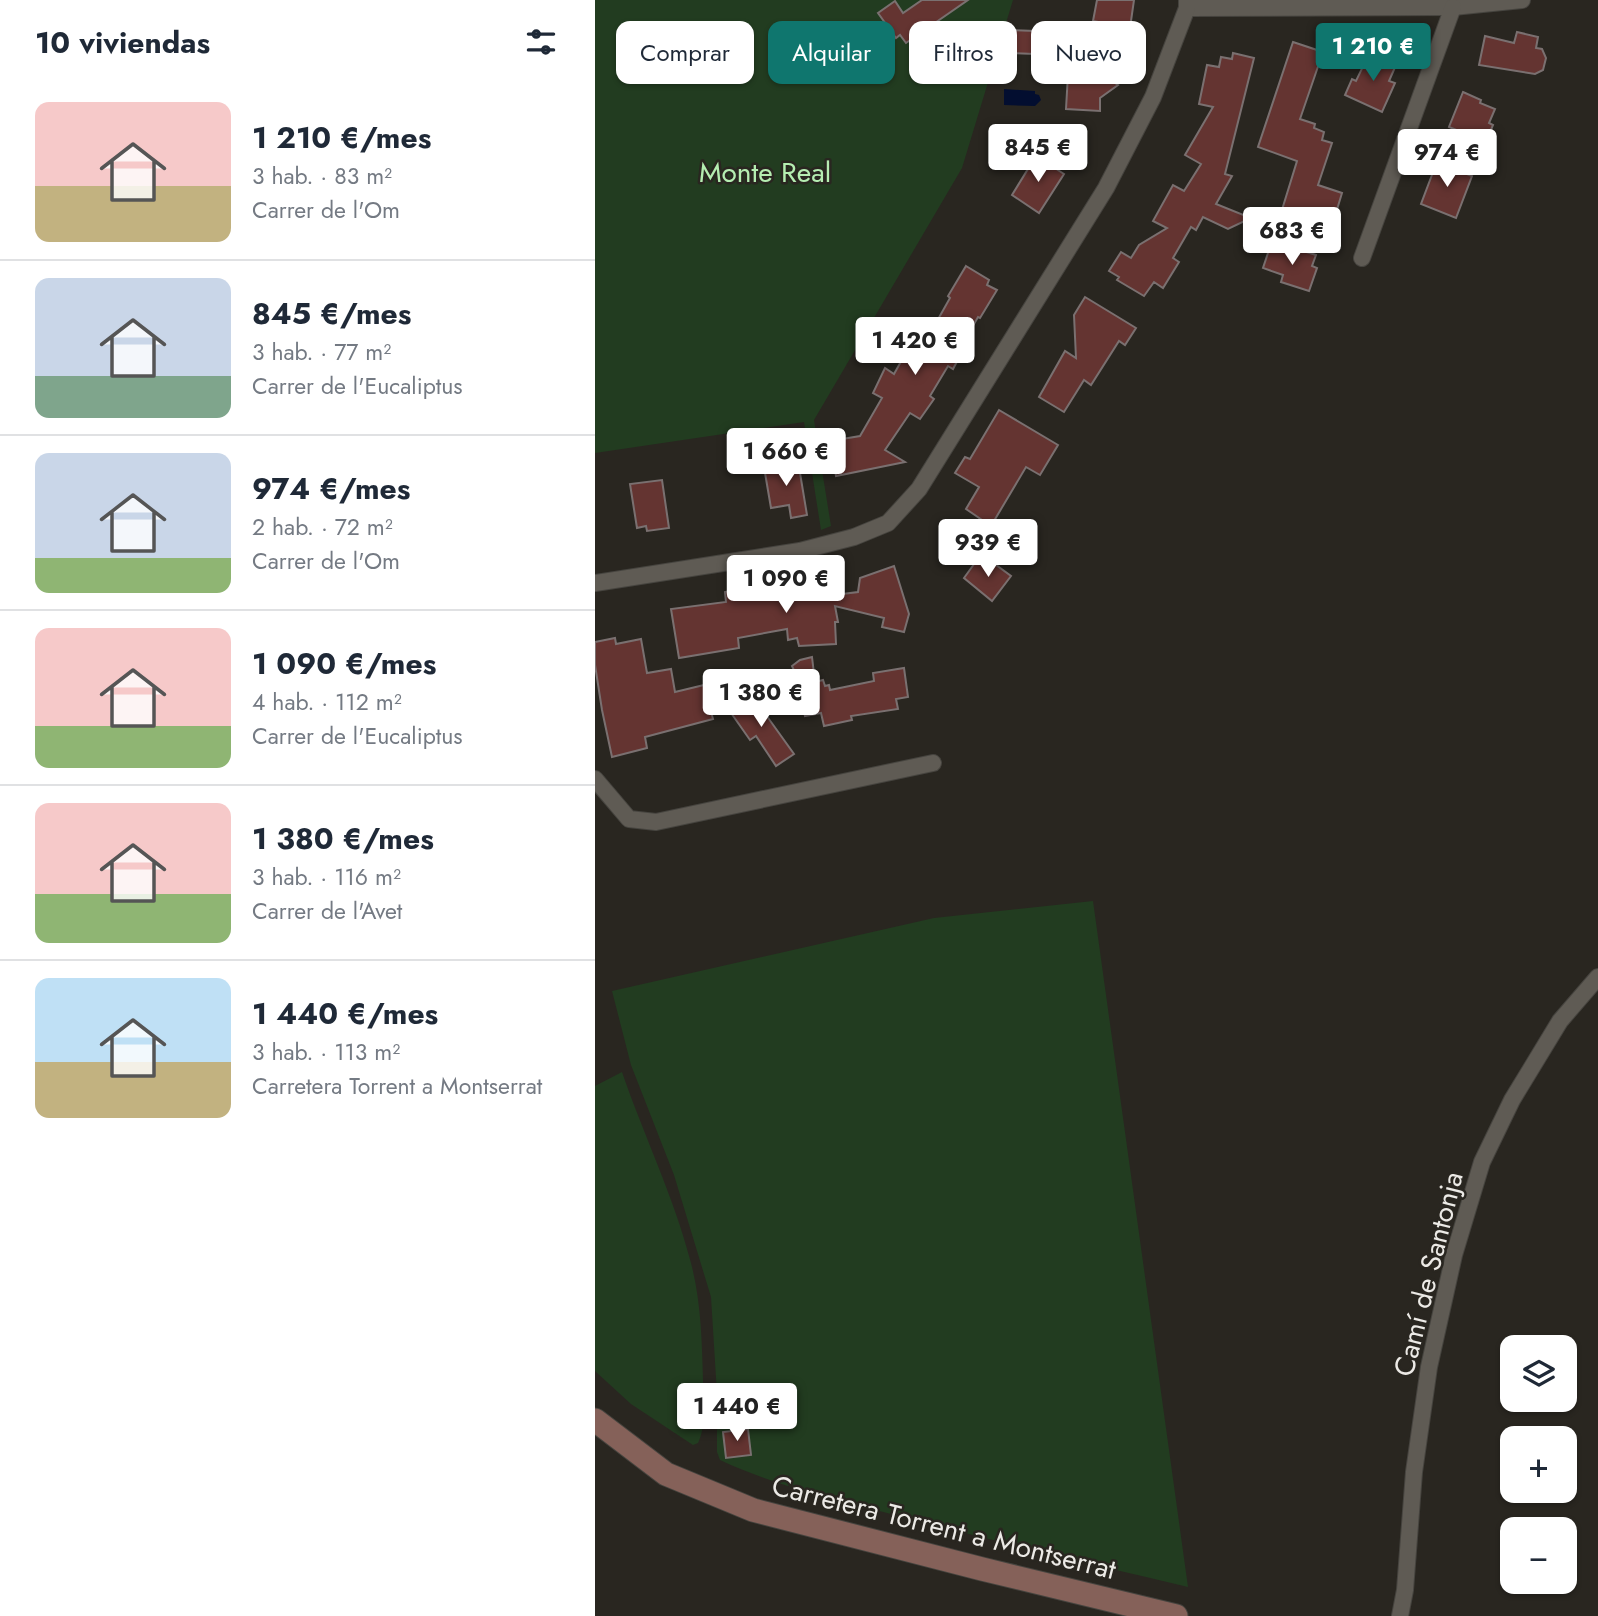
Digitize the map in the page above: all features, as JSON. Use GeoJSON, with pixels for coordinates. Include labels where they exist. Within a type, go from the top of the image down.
{"type":"FeatureCollection","features":[{"type":"Feature","properties":{"kind":"main road","name":"Carretera Torrent a Montserrat"},"geometry":{"type":"LineString","coordinates":[[595,1420],[666,1474],[753,1510],[1176,1616]]}},
{"type":"Feature","properties":{"kind":"street"},"geometry":{"type":"LineString","coordinates":[[595,583],[800,551],[854,537],[888,523],[919,489],[1106,188],[1153,97],[1187,4],[1453,7],[1522,0]]}},
{"type":"Feature","properties":{"kind":"street"},"geometry":{"type":"LineString","coordinates":[[1362,258],[1453,7]]}},
{"type":"Feature","properties":{"kind":"street"},"geometry":{"type":"LineString","coordinates":[[595,779],[629,819],[656,822],[933,763]]}},
{"type":"Feature","properties":{"kind":"street","name":"Camí de Santonja"},"geometry":{"type":"LineString","coordinates":[[1400,1616],[1405,1590],[1414,1472],[1429,1367],[1454,1255],[1482,1162],[1512,1100],[1560,1021],[1598,977]]}},
{"type":"Feature","properties":{"kind":"green space","name":"Monte Real"},"geometry":{"type":"Polygon","coordinates":[[[595,0],[1013,0],[1007,21],[909,21],[909,84],[988,84],[962,168],[814,420],[831,526],[821,530],[804,422],[595,453],[595,0]]]}},
{"type":"Feature","properties":{"kind":"green space"},"geometry":{"type":"Polygon","coordinates":[[[1093,901],[1188,1587],[833,1499],[787,1486],[720,1460],[717,1452],[717,1394],[711,1297],[674,1175],[631,1065],[612,991],[934,918],[1093,901]]]}},
{"type":"Feature","properties":{"kind":"green space"},"geometry":{"type":"Polygon","coordinates":[[[622,1072],[676,1214],[697,1292],[704,1412],[701,1436],[698,1443],[693,1445],[631,1404],[595,1371],[595,1086],[622,1072]]]}},
{"type":"Feature","properties":{"kind":"water"},"geometry":{"type":"Polygon","coordinates":[[[1004,89],[1035,91],[1041,100],[1035,106],[1004,105],[1004,89]]]}},
{"type":"Feature","properties":{"kind":"building"},"geometry":{"type":"Polygon","coordinates":[[[922,0],[968,0],[938,21],[909,21],[909,41],[906,43],[900,35],[895,37],[895,21],[884,21],[878,13],[895,1],[903,13],[922,0]]]}},
{"type":"Feature","properties":{"kind":"building"},"geometry":{"type":"Polygon","coordinates":[[[1097,0],[1134,0],[1131,21],[1093,21],[1097,0]]]}},
{"type":"Feature","properties":{"kind":"building"},"geometry":{"type":"Polygon","coordinates":[[[1017,30],[1031,31],[1031,54],[1017,53],[1017,30]]]}},
{"type":"Feature","properties":{"kind":"building"},"geometry":{"type":"Polygon","coordinates":[[[1517,32],[1538,37],[1536,48],[1542,49],[1546,58],[1543,70],[1535,74],[1479,65],[1485,36],[1514,43],[1517,32]]]}},
{"type":"Feature","properties":{"kind":"building"},"geometry":{"type":"Polygon","coordinates":[[[1293,42],[1323,52],[1300,119],[1315,124],[1314,128],[1324,132],[1322,140],[1332,143],[1318,185],[1342,193],[1332,226],[1281,213],[1297,161],[1258,147],[1293,42]]]}},
{"type":"Feature","properties":{"kind":"building"},"geometry":{"type":"Polygon","coordinates":[[[1233,53],[1254,58],[1225,174],[1232,176],[1216,204],[1251,218],[1228,229],[1203,217],[1196,230],[1191,227],[1173,258],[1179,262],[1163,288],[1154,282],[1144,296],[1117,280],[1119,277],[1109,271],[1121,252],[1131,258],[1139,245],[1167,228],[1153,221],[1173,185],[1184,191],[1201,164],[1185,155],[1213,107],[1199,104],[1207,65],[1219,67],[1221,57],[1232,59],[1233,53]]]}},
{"type":"Feature","properties":{"kind":"building"},"geometry":{"type":"Polygon","coordinates":[[[1369,54],[1396,65],[1389,81],[1395,83],[1382,112],[1345,95],[1352,79],[1356,81],[1369,54]]]}},
{"type":"Feature","properties":{"kind":"building"},"geometry":{"type":"Polygon","coordinates":[[[1067,84],[1118,85],[1100,98],[1100,111],[1066,109],[1067,84]]]}},
{"type":"Feature","properties":{"kind":"building"},"geometry":{"type":"Polygon","coordinates":[[[1463,92],[1495,109],[1489,123],[1493,125],[1486,142],[1449,127],[1463,92]]]}},
{"type":"Feature","properties":{"kind":"building"},"geometry":{"type":"Polygon","coordinates":[[[1036,156],[1064,174],[1039,213],[1012,195],[1036,156]]]}},
{"type":"Feature","properties":{"kind":"building"},"geometry":{"type":"Polygon","coordinates":[[[1438,159],[1461,168],[1459,171],[1472,176],[1456,218],[1421,204],[1438,159]]]}},
{"type":"Feature","properties":{"kind":"building"},"geometry":{"type":"Polygon","coordinates":[[[1271,244],[1299,254],[1300,250],[1316,255],[1312,266],[1317,268],[1309,291],[1281,282],[1283,275],[1263,268],[1271,244]]]}},
{"type":"Feature","properties":{"kind":"building"},"geometry":{"type":"Polygon","coordinates":[[[966,266],[989,280],[987,285],[997,290],[958,352],[961,354],[953,369],[948,366],[930,396],[934,399],[920,419],[910,413],[885,450],[905,462],[836,476],[830,441],[860,436],[882,398],[873,393],[885,368],[894,374],[922,324],[932,330],[966,266]]]}},
{"type":"Feature","properties":{"kind":"building"},"geometry":{"type":"Polygon","coordinates":[[[1085,297],[1136,328],[1125,345],[1119,341],[1091,385],[1084,380],[1064,412],[1039,397],[1065,351],[1076,358],[1074,315],[1085,297]]]}},
{"type":"Feature","properties":{"kind":"building"},"geometry":{"type":"Polygon","coordinates":[[[999,410],[1058,445],[1040,475],[1026,467],[991,526],[966,509],[979,487],[955,473],[965,457],[970,459],[999,410]]]}},
{"type":"Feature","properties":{"kind":"building"},"geometry":{"type":"Polygon","coordinates":[[[798,461],[807,515],[791,518],[789,505],[771,508],[764,467],[798,461]]]}},
{"type":"Feature","properties":{"kind":"building"},"geometry":{"type":"Polygon","coordinates":[[[662,480],[669,528],[647,531],[646,526],[637,528],[630,484],[662,480]]]}},
{"type":"Feature","properties":{"kind":"building"},"geometry":{"type":"Polygon","coordinates":[[[977,560],[987,569],[992,562],[1011,576],[992,601],[964,578],[977,560]]]}},
{"type":"Feature","properties":{"kind":"building"},"geometry":{"type":"Polygon","coordinates":[[[894,566],[909,614],[904,632],[882,627],[884,618],[835,606],[838,622],[835,622],[836,644],[799,646],[797,638],[788,640],[787,629],[738,638],[739,648],[679,658],[671,609],[726,602],[725,592],[749,587],[751,597],[817,591],[818,597],[858,592],[860,578],[894,566]]]}},
{"type":"Feature","properties":{"kind":"building"},"geometry":{"type":"Polygon","coordinates":[[[615,638],[616,644],[641,639],[647,673],[671,669],[675,692],[704,685],[713,719],[645,737],[647,748],[612,757],[595,665],[595,642],[615,638]]]}},
{"type":"Feature","properties":{"kind":"building"},"geometry":{"type":"Polygon","coordinates":[[[812,657],[815,682],[823,680],[830,690],[874,681],[873,673],[904,668],[908,697],[896,699],[898,709],[851,716],[852,720],[824,726],[821,713],[805,716],[792,666],[800,660],[812,657]]]}},
{"type":"Feature","properties":{"kind":"building"},"geometry":{"type":"Polygon","coordinates":[[[751,694],[794,754],[776,766],[756,736],[750,740],[729,710],[751,694]]]}},
{"type":"Feature","properties":{"kind":"building"},"geometry":{"type":"Polygon","coordinates":[[[748,1429],[751,1455],[726,1458],[723,1432],[748,1429]]]}}]}
